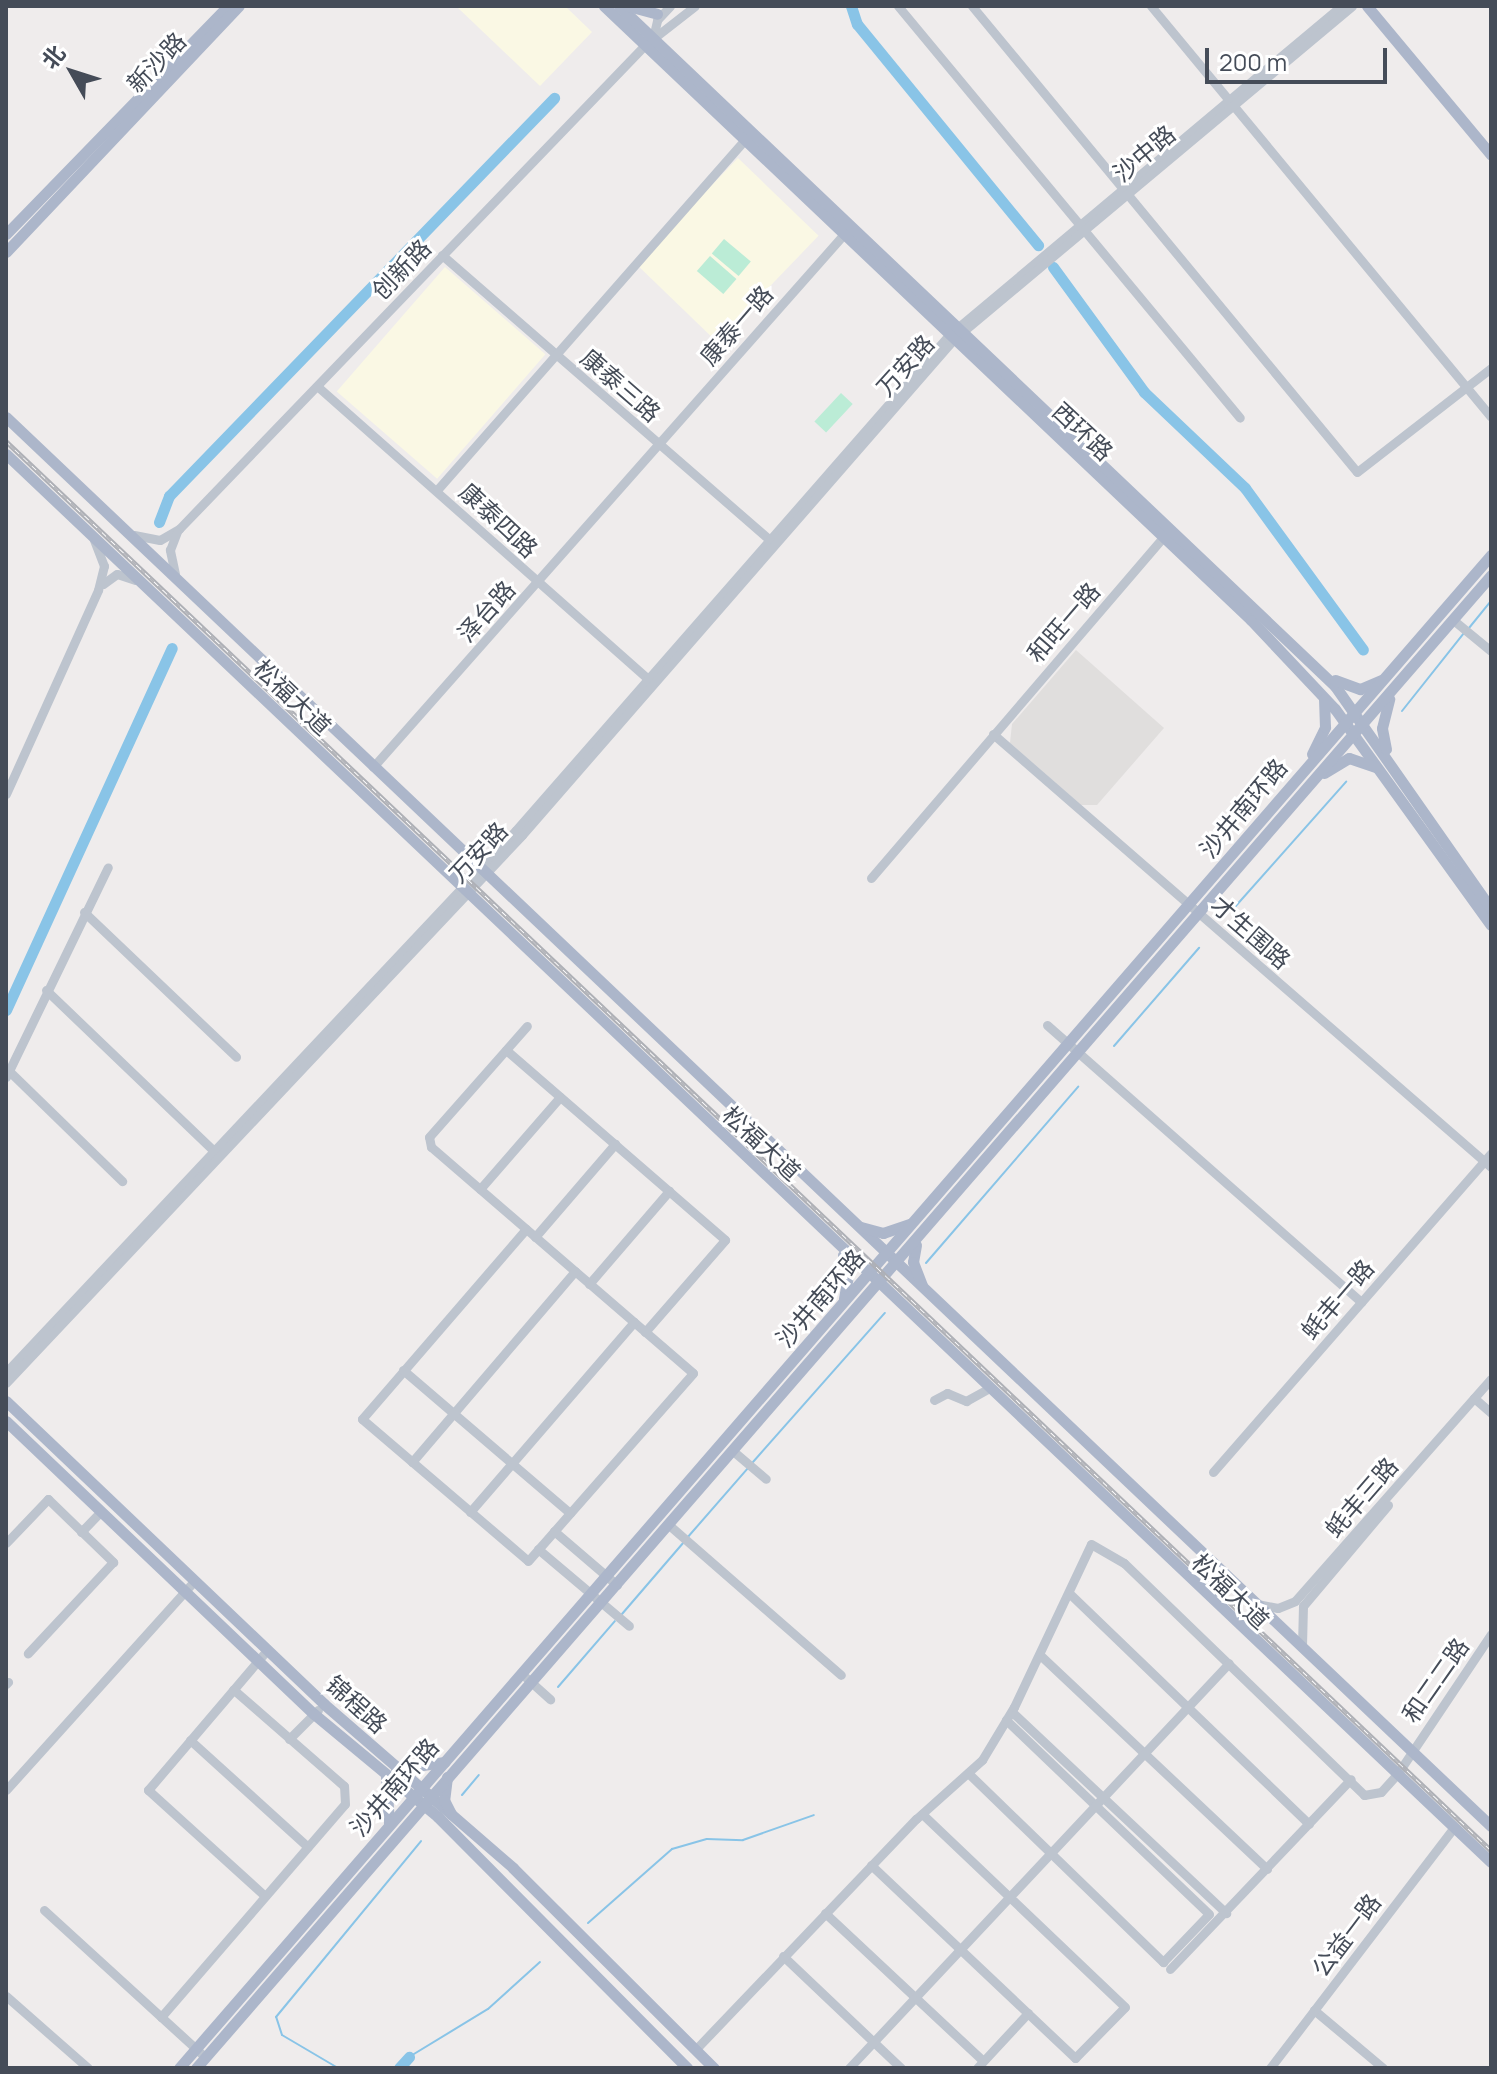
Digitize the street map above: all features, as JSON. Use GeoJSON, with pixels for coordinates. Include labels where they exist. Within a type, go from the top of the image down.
{"type":"FeatureCollection","features":[{"type":"Feature","properties":{"kind":"main road","name":"新沙路"},"geometry":{"type":"LineString","coordinates":[[6,234],[228,6]]}},
{"type":"Feature","properties":{"kind":"main road","name":"新沙路"},"geometry":{"type":"LineString","coordinates":[[6,252],[239,6]]}},
{"type":"Feature","properties":{"kind":"main road","name":"西环路"},"geometry":{"type":"LineString","coordinates":[[604,6],[649,41],[956,334],[1322,695],[1385,775],[1491,925]]}},
{"type":"Feature","properties":{"kind":"main road","name":"西环路"},"geometry":{"type":"LineString","coordinates":[[619,6],[745,139],[844,234],[1324,674],[1387,753],[1491,909]]}},
{"type":"Feature","properties":{"kind":"main road"},"geometry":{"type":"LineString","coordinates":[[628,6],[657,14]]}},
{"type":"Feature","properties":{"kind":"main road"},"geometry":{"type":"LineString","coordinates":[[1367,6],[1491,155]]}},
{"type":"Feature","properties":{"kind":"main road"},"geometry":{"type":"LineString","coordinates":[[1377,6],[1491,144]]}},
{"type":"Feature","properties":{"kind":"main road","name":"松福大道"},"geometry":{"type":"LineString","coordinates":[[6,417],[1246,1599],[1491,1826]]}},
{"type":"Feature","properties":{"kind":"main road","name":"松福大道"},"geometry":{"type":"LineString","coordinates":[[6,454],[988,1389],[1491,1862]]}},
{"type":"Feature","properties":{"kind":"main road","name":"沙井南环路"},"geometry":{"type":"LineString","coordinates":[[1308,776],[1364,722],[1491,555]]}},
{"type":"Feature","properties":{"kind":"main road","name":"沙井南环路"},"geometry":{"type":"LineString","coordinates":[[612,1581],[669,1525],[855,1311],[878,1284],[920,1217],[1195,910],[1308,776],[1356,711],[1461,627],[1491,575]]}},
{"type":"Feature","properties":{"kind":"main road"},"geometry":{"type":"LineString","coordinates":[[1324,674],[1354,689],[1393,680],[1383,715],[1387,753]]}},
{"type":"Feature","properties":{"kind":"main road"},"geometry":{"type":"LineString","coordinates":[[1308,776],[1325,727],[1322,695]]}},
{"type":"Feature","properties":{"kind":"main road"},"geometry":{"type":"LineString","coordinates":[[1308,776],[1355,758],[1385,775]]}},
{"type":"Feature","properties":{"kind":"main road","name":"沙井南环路"},"geometry":{"type":"LineString","coordinates":[[196,2068],[201,2053],[388,1826],[446,1768],[612,1581],[869,1275],[924,1231],[1074,1048]]}},
{"type":"Feature","properties":{"kind":"main road"},"geometry":{"type":"LineString","coordinates":[[853,1223],[886,1233],[920,1217]]}},
{"type":"Feature","properties":{"kind":"main road"},"geometry":{"type":"LineString","coordinates":[[924,1231],[913,1262],[929,1295]]}},
{"type":"Feature","properties":{"kind":"main road"},"geometry":{"type":"LineString","coordinates":[[832,1317],[849,1276],[833,1241]]}},
{"type":"Feature","properties":{"kind":"main road"},"geometry":{"type":"LineString","coordinates":[[855,1311],[880,1298],[904,1308]]}},
{"type":"Feature","properties":{"kind":"main road","name":"锦程路"},"geometry":{"type":"LineString","coordinates":[[6,1401],[324,1704],[391,1773]]}},
{"type":"Feature","properties":{"kind":"main road","name":"锦程路"},"geometry":{"type":"LineString","coordinates":[[6,1421],[314,1714],[444,1816],[570,1922],[714,2068]]}},
{"type":"Feature","properties":{"kind":"main road"},"geometry":{"type":"LineString","coordinates":[[388,1826],[391,1773],[446,1768],[444,1816],[408,1820]]}},
{"type":"Feature","properties":{"kind":"main road","name":"沙井南环路"},"geometry":{"type":"LineString","coordinates":[[179,2068],[201,2053],[408,1820],[419,1797]]}},
{"type":"Feature","properties":{"kind":"main road","name":"锦程路"},"geometry":{"type":"LineString","coordinates":[[444,1816],[687,2068]]}},
{"type":"Feature","properties":{"kind":"street","name":"创新路"},"geometry":{"type":"LineString","coordinates":[[649,41],[657,20],[670,6]]}},
{"type":"Feature","properties":{"kind":"street","name":"创新路"},"geometry":{"type":"LineString","coordinates":[[179,529],[649,41],[695,6]]}},
{"type":"Feature","properties":{"kind":"street"},"geometry":{"type":"LineString","coordinates":[[898,6],[1240,418]]}},
{"type":"Feature","properties":{"kind":"street"},"geometry":{"type":"LineString","coordinates":[[972,6],[1357,472],[1491,368]]}},
{"type":"Feature","properties":{"kind":"street"},"geometry":{"type":"LineString","coordinates":[[1151,6],[1233,100],[1491,417]]}},
{"type":"Feature","properties":{"kind":"street","name":"沙中路"},"geometry":{"type":"LineString","coordinates":[[956,334],[1341,6]]}},
{"type":"Feature","properties":{"kind":"street","name":"沙中路"},"geometry":{"type":"LineString","coordinates":[[1233,100],[1352,6]]}},
{"type":"Feature","properties":{"kind":"street"},"geometry":{"type":"LineString","coordinates":[[437,490],[745,139]]}},
{"type":"Feature","properties":{"kind":"street","name":"康泰一路"},"geometry":{"type":"LineString","coordinates":[[659,444],[844,234]]}},
{"type":"Feature","properties":{"kind":"street","name":"康泰三路"},"geometry":{"type":"LineString","coordinates":[[442,255],[772,542]]}},
{"type":"Feature","properties":{"kind":"street","name":"万安路"},"geometry":{"type":"LineString","coordinates":[[6,1383],[464,892],[956,334]]}},
{"type":"Feature","properties":{"kind":"street","name":"康泰四路"},"geometry":{"type":"LineString","coordinates":[[317,386],[651,681]]}},
{"type":"Feature","properties":{"kind":"street","name":"泽台路"},"geometry":{"type":"LineString","coordinates":[[373,767],[659,444]]}},
{"type":"Feature","properties":{"kind":"street"},"geometry":{"type":"LineString","coordinates":[[129,533],[154,541],[179,529]]}},
{"type":"Feature","properties":{"kind":"street"},"geometry":{"type":"LineString","coordinates":[[179,529],[169,559],[179,582]]}},
{"type":"Feature","properties":{"kind":"street"},"geometry":{"type":"LineString","coordinates":[[6,794],[98,590],[104,566],[93,537]]}},
{"type":"Feature","properties":{"kind":"street","name":"和旺一路"},"geometry":{"type":"LineString","coordinates":[[871,878],[1163,537]]}},
{"type":"Feature","properties":{"kind":"street"},"geometry":{"type":"LineString","coordinates":[[98,590],[117,574],[142,584]]}},
{"type":"Feature","properties":{"kind":"street"},"geometry":{"type":"LineString","coordinates":[[1461,627],[1491,651]]}},
{"type":"Feature","properties":{"kind":"street","name":"才生围路"},"geometry":{"type":"LineString","coordinates":[[993,734],[1489,1161]]}},
{"type":"Feature","properties":{"kind":"street"},"geometry":{"type":"LineString","coordinates":[[108,867],[7,1074],[122,1181]]}},
{"type":"Feature","properties":{"kind":"street"},"geometry":{"type":"LineString","coordinates":[[84,912],[236,1057]]}},
{"type":"Feature","properties":{"kind":"street"},"geometry":{"type":"LineString","coordinates":[[46,990],[217,1154]]}},
{"type":"Feature","properties":{"kind":"street"},"geometry":{"type":"LineString","coordinates":[[1047,1025],[1361,1302]]}},
{"type":"Feature","properties":{"kind":"street"},"geometry":{"type":"LineString","coordinates":[[526,1229],[362,1419],[528,1561],[693,1373],[431,1147],[429,1137],[527,1026]]}},
{"type":"Feature","properties":{"kind":"street"},"geometry":{"type":"LineString","coordinates":[[506,1050],[725,1240],[645,1332]]}},
{"type":"Feature","properties":{"kind":"street"},"geometry":{"type":"LineString","coordinates":[[480,1189],[560,1097]]}},
{"type":"Feature","properties":{"kind":"street"},"geometry":{"type":"LineString","coordinates":[[535,1237],[615,1144]]}},
{"type":"Feature","properties":{"kind":"street","name":"万安路"},"geometry":{"type":"LineString","coordinates":[[6,1372],[217,1154]]}},
{"type":"Feature","properties":{"kind":"street","name":"蚝丰一路"},"geometry":{"type":"LineString","coordinates":[[1213,1472],[1489,1161]]}},
{"type":"Feature","properties":{"kind":"street"},"geometry":{"type":"LineString","coordinates":[[589,1284],[669,1191]]}},
{"type":"Feature","properties":{"kind":"street"},"geometry":{"type":"LineString","coordinates":[[412,1462],[575,1271]]}},
{"type":"Feature","properties":{"kind":"street"},"geometry":{"type":"LineString","coordinates":[[470,1512],[634,1322]]}},
{"type":"Feature","properties":{"kind":"street"},"geometry":{"type":"LineString","coordinates":[[403,1370],[570,1513]]}},
{"type":"Feature","properties":{"kind":"street","name":"蚝丰三路"},"geometry":{"type":"LineString","coordinates":[[1246,1599],[1278,1608],[1295,1601],[1491,1382]]}},
{"type":"Feature","properties":{"kind":"street"},"geometry":{"type":"LineString","coordinates":[[934,1400],[947,1393],[966,1401],[988,1389]]}},
{"type":"Feature","properties":{"kind":"street"},"geometry":{"type":"LineString","coordinates":[[1475,1400],[1491,1413]]}},
{"type":"Feature","properties":{"kind":"street","name":"蚝丰三路"},"geometry":{"type":"LineString","coordinates":[[1304,1653],[1298,1628],[1303,1606],[1475,1400]]}},
{"type":"Feature","properties":{"kind":"street"},"geometry":{"type":"LineString","coordinates":[[733,1451],[762,1476]]}},
{"type":"Feature","properties":{"kind":"street"},"geometry":{"type":"LineString","coordinates":[[6,1543],[48,1499],[113,1562],[28,1653]]}},
{"type":"Feature","properties":{"kind":"street"},"geometry":{"type":"LineString","coordinates":[[81,1532],[101,1511]]}},
{"type":"Feature","properties":{"kind":"street"},"geometry":{"type":"LineString","coordinates":[[669,1525],[841,1675]]}},
{"type":"Feature","properties":{"kind":"street"},"geometry":{"type":"LineString","coordinates":[[554,1531],[612,1581]]}},
{"type":"Feature","properties":{"kind":"street"},"geometry":{"type":"LineString","coordinates":[[695,2050],[871,1865],[968,1773],[1009,1716],[1091,1544],[1124,1563],[1351,1779],[1364,1795],[1374,1795],[1398,1773]]}},
{"type":"Feature","properties":{"kind":"street"},"geometry":{"type":"LineString","coordinates":[[538,1549],[629,1626]]}},
{"type":"Feature","properties":{"kind":"street"},"geometry":{"type":"LineString","coordinates":[[7,1787],[194,1581]]}},
{"type":"Feature","properties":{"kind":"street"},"geometry":{"type":"LineString","coordinates":[[1069,1593],[1309,1824]]}},
{"type":"Feature","properties":{"kind":"street","name":"和二二路"},"geometry":{"type":"LineString","coordinates":[[1398,1773],[1411,1749],[1488,1648],[1491,1634]]}},
{"type":"Feature","properties":{"kind":"street"},"geometry":{"type":"LineString","coordinates":[[265,1896],[148,1790],[267,1650]]}},
{"type":"Feature","properties":{"kind":"street"},"geometry":{"type":"LineString","coordinates":[[1040,1655],[1267,1869]]}},
{"type":"Feature","properties":{"kind":"street"},"geometry":{"type":"LineString","coordinates":[[849,2068],[1229,1663]]}},
{"type":"Feature","properties":{"kind":"street"},"geometry":{"type":"LineString","coordinates":[[527,1678],[550,1699]]}},
{"type":"Feature","properties":{"kind":"street"},"geometry":{"type":"LineString","coordinates":[[161,2017],[345,1804],[344,1786],[233,1689]]}},
{"type":"Feature","properties":{"kind":"street"},"geometry":{"type":"LineString","coordinates":[[289,1739],[324,1704]]}},
{"type":"Feature","properties":{"kind":"street"},"geometry":{"type":"LineString","coordinates":[[1009,1716],[1099,1801],[1226,1913]]}},
{"type":"Feature","properties":{"kind":"street"},"geometry":{"type":"LineString","coordinates":[[190,1740],[308,1847]]}},
{"type":"Feature","properties":{"kind":"street"},"geometry":{"type":"LineString","coordinates":[[968,1773],[1048,1854],[1163,1962],[1209,1914],[1099,1801]]}},
{"type":"Feature","properties":{"kind":"street"},"geometry":{"type":"LineString","coordinates":[[1170,1969],[1351,1779]]}},
{"type":"Feature","properties":{"kind":"street"},"geometry":{"type":"LineString","coordinates":[[871,1865],[1075,2058],[1125,2007],[922,1814]]}},
{"type":"Feature","properties":{"kind":"street","name":"公益一路"},"geometry":{"type":"LineString","coordinates":[[1270,2068],[1454,1827]]}},
{"type":"Feature","properties":{"kind":"street"},"geometry":{"type":"LineString","coordinates":[[44,1910],[201,2053]]}},
{"type":"Feature","properties":{"kind":"street"},"geometry":{"type":"LineString","coordinates":[[825,1913],[980,2065],[1028,2013]]}},
{"type":"Feature","properties":{"kind":"street"},"geometry":{"type":"LineString","coordinates":[[783,1956],[901,2068]]}},
{"type":"Feature","properties":{"kind":"street"},"geometry":{"type":"LineString","coordinates":[[6,1996],[88,2068]]}},
{"type":"Feature","properties":{"kind":"street"},"geometry":{"type":"LineString","coordinates":[[1314,2010],[1383,2068]]}},
{"type":"Feature","properties":{"kind":"shaded area"},"geometry":{"type":"Polygon","coordinates":[[[456,6],[565,6],[592,32],[540,86],[456,6]]]}},
{"type":"Feature","properties":{"kind":"shaded area"},"geometry":{"type":"Polygon","coordinates":[[[738,158],[819,236],[716,342],[636,264],[738,158]]]}},
{"type":"Feature","properties":{"kind":"shaded area"},"geometry":{"type":"Polygon","coordinates":[[[445,267],[545,354],[437,479],[337,392],[445,267]]]}},
{"type":"Feature","properties":{"kind":"shaded area"},"geometry":{"type":"Polygon","coordinates":[[[1076,650],[1164,728],[1097,805],[1081,805],[1010,743],[1012,724],[1076,650]]]}},
{"type":"Feature","properties":{"kind":"green space"},"geometry":{"type":"Polygon","coordinates":[[[724,239],[751,261],[739,276],[712,254],[724,239]]]}},
{"type":"Feature","properties":{"kind":"green space"},"geometry":{"type":"Polygon","coordinates":[[[710,256],[736,279],[723,294],[697,271],[710,256]]]}},
{"type":"Feature","properties":{"kind":"green space"},"geometry":{"type":"Polygon","coordinates":[[[841,393],[853,404],[826,432],[814,422],[841,393]]]}},
{"type":"Feature","properties":{"kind":"waterway"},"geometry":{"type":"LineString","coordinates":[[851,6],[857,24],[1038,245]]}},
{"type":"Feature","properties":{"kind":"waterway"},"geometry":{"type":"LineString","coordinates":[[159,522],[169,496],[554,98]]}},
{"type":"Feature","properties":{"kind":"waterway"},"geometry":{"type":"LineString","coordinates":[[1053,267],[1144,392],[1245,488],[1363,650]]}},
{"type":"Feature","properties":{"kind":"waterway"},"geometry":{"type":"LineString","coordinates":[[1469,628],[1491,601]]}},
{"type":"Feature","properties":{"kind":"waterway"},"geometry":{"type":"LineString","coordinates":[[1402,711],[1464,633]]}},
{"type":"Feature","properties":{"kind":"waterway"},"geometry":{"type":"LineString","coordinates":[[6,1010],[172,648]]}},
{"type":"Feature","properties":{"kind":"waterway"},"geometry":{"type":"LineString","coordinates":[[1234,908],[1346,782]]}},
{"type":"Feature","properties":{"kind":"waterway"},"geometry":{"type":"LineString","coordinates":[[1114,1046],[1199,948]]}},
{"type":"Feature","properties":{"kind":"waterway"},"geometry":{"type":"LineString","coordinates":[[926,1263],[1078,1087]]}},
{"type":"Feature","properties":{"kind":"waterway"},"geometry":{"type":"LineString","coordinates":[[753,1462],[885,1313]]}},
{"type":"Feature","properties":{"kind":"waterway"},"geometry":{"type":"LineString","coordinates":[[687,1538],[749,1467]]}},
{"type":"Feature","properties":{"kind":"waterway"},"geometry":{"type":"LineString","coordinates":[[622,1614],[683,1543]]}},
{"type":"Feature","properties":{"kind":"waterway"},"geometry":{"type":"LineString","coordinates":[[558,1687],[615,1621]]}},
{"type":"Feature","properties":{"kind":"waterway"},"geometry":{"type":"LineString","coordinates":[[462,1795],[479,1775]]}},
{"type":"Feature","properties":{"kind":"waterway"},"geometry":{"type":"LineString","coordinates":[[588,1923],[672,1849],[707,1839],[743,1840],[814,1815]]}},
{"type":"Feature","properties":{"kind":"waterway"},"geometry":{"type":"LineString","coordinates":[[338,2068],[282,2035],[276,2017],[421,1841]]}},
{"type":"Feature","properties":{"kind":"waterway"},"geometry":{"type":"LineString","coordinates":[[409,2057],[488,2009],[540,1962]]}},
{"type":"Feature","properties":{"kind":"waterway"},"geometry":{"type":"LineString","coordinates":[[399,2068],[409,2057]]}},
{"type":"Feature","properties":{"kind":"railway"},"geometry":{"type":"LineString","coordinates":[[6,441],[1491,1850]]}}]}
